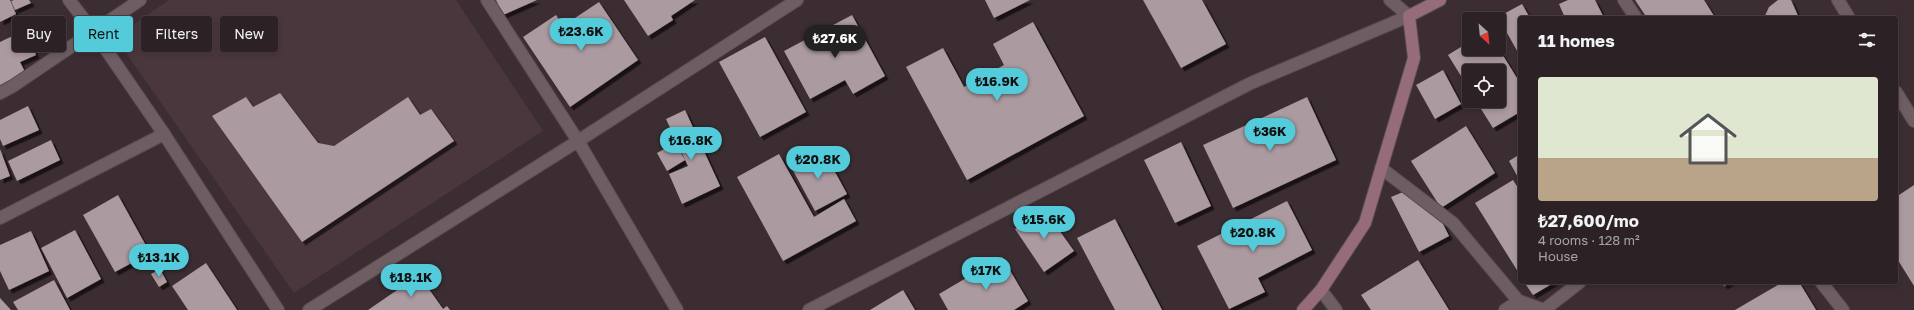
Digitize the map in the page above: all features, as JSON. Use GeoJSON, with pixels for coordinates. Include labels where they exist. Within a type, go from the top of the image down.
{"type":"FeatureCollection","features":[{"type":"Feature","properties":{"kind":"street"},"geometry":{"type":"LineString","coordinates":[[69,0],[82,16]]}},
{"type":"Feature","properties":{"kind":"street"},"geometry":{"type":"LineString","coordinates":[[117,16],[140,0]]}},
{"type":"Feature","properties":{"kind":"street"},"geometry":{"type":"LineString","coordinates":[[487,0],[578,141],[677,310]]}},
{"type":"Feature","properties":{"kind":"street"},"geometry":{"type":"LineString","coordinates":[[309,310],[578,141],[797,0]]}},
{"type":"Feature","properties":{"kind":"street"},"geometry":{"type":"LineString","coordinates":[[1303,310],[1321,290],[1365,224],[1414,58],[1409,16],[1390,0]]}},
{"type":"Feature","properties":{"kind":"street"},"geometry":{"type":"LineString","coordinates":[[809,310],[1022,199],[1251,83],[1409,16],[1440,0]]}},
{"type":"Feature","properties":{"kind":"street"},"geometry":{"type":"LineString","coordinates":[[1624,0],[1635,16]]}},
{"type":"Feature","properties":{"kind":"street"},"geometry":{"type":"LineString","coordinates":[[1838,0],[1849,16]]}},
{"type":"Feature","properties":{"kind":"street"},"geometry":{"type":"LineString","coordinates":[[0,93],[74,45]]}},
{"type":"Feature","properties":{"kind":"street"},"geometry":{"type":"LineString","coordinates":[[108,52],[164,134],[278,310]]}},
{"type":"Feature","properties":{"kind":"street"},"geometry":{"type":"LineString","coordinates":[[1898,95],[1914,121]]}},
{"type":"Feature","properties":{"kind":"street"},"geometry":{"type":"LineString","coordinates":[[0,218],[164,134]]}},
{"type":"Feature","properties":{"kind":"street"},"geometry":{"type":"LineString","coordinates":[[1381,168],[1453,223],[1522,306]]}},
{"type":"Feature","properties":{"kind":"street"},"geometry":{"type":"LineString","coordinates":[[1505,310],[1522,306],[1544,310],[1577,284]]}},
{"type":"Feature","properties":{"kind":"street"},"geometry":{"type":"LineString","coordinates":[[1823,284],[1843,310]]}},
{"type":"Feature","properties":{"kind":"street"},"geometry":{"type":"LineString","coordinates":[[1321,290],[1336,310]]}},
{"type":"Feature","properties":{"kind":"shaded area"},"geometry":{"type":"Polygon","coordinates":[[[169,0],[456,0],[543,131],[294,293],[125,52],[133,52],[133,25],[141,19],[141,52],[212,52],[212,16],[146,16],[169,0]]]}},
{"type":"Feature","properties":{"kind":"building"},"geometry":{"type":"Polygon","coordinates":[[[0,0],[10,0],[16,14],[0,22],[0,0]]]}},
{"type":"Feature","properties":{"kind":"building"},"geometry":{"type":"Polygon","coordinates":[[[29,0],[31,3],[15,10],[11,1],[29,0]]]}},
{"type":"Feature","properties":{"kind":"building"},"geometry":{"type":"Polygon","coordinates":[[[496,0],[537,0],[503,15],[496,0]]]}},
{"type":"Feature","properties":{"kind":"building"},"geometry":{"type":"Polygon","coordinates":[[[624,0],[695,0],[671,16],[673,20],[648,36],[624,0]]]}},
{"type":"Feature","properties":{"kind":"building"},"geometry":{"type":"Polygon","coordinates":[[[985,0],[1030,0],[994,18],[985,0]]]}},
{"type":"Feature","properties":{"kind":"building"},"geometry":{"type":"Polygon","coordinates":[[[1143,0],[1202,0],[1226,44],[1181,68],[1143,0]]]}},
{"type":"Feature","properties":{"kind":"building"},"geometry":{"type":"Polygon","coordinates":[[[1568,0],[1595,0],[1603,16],[1564,16],[1559,4],[1568,0]]]}},
{"type":"Feature","properties":{"kind":"building"},"geometry":{"type":"Polygon","coordinates":[[[1635,0],[1704,0],[1714,16],[1646,16],[1635,0]]]}},
{"type":"Feature","properties":{"kind":"building"},"geometry":{"type":"Polygon","coordinates":[[[1778,0],[1791,0],[1798,16],[1765,16],[1769,7],[1778,0]]]}},
{"type":"Feature","properties":{"kind":"building"},"geometry":{"type":"Polygon","coordinates":[[[599,2],[638,60],[570,107],[523,37],[556,15],[563,26],[599,2]]]}},
{"type":"Feature","properties":{"kind":"building"},"geometry":{"type":"Polygon","coordinates":[[[1522,4],[1529,16],[1518,16],[1518,52],[1506,31],[1506,13],[1522,4]]]}},
{"type":"Feature","properties":{"kind":"building"},"geometry":{"type":"Polygon","coordinates":[[[852,15],[885,76],[853,94],[845,80],[810,99],[784,51],[852,15]]]}},
{"type":"Feature","properties":{"kind":"building"},"geometry":{"type":"Polygon","coordinates":[[[1033,22],[1084,116],[967,180],[906,67],[943,48],[964,87],[1004,65],[993,44],[1033,22]]]}},
{"type":"Feature","properties":{"kind":"building"},"geometry":{"type":"Polygon","coordinates":[[[12,36],[12,52],[35,52],[36,55],[20,62],[27,76],[0,88],[0,42],[12,36]]]}},
{"type":"Feature","properties":{"kind":"building"},"geometry":{"type":"Polygon","coordinates":[[[765,37],[806,112],[760,137],[719,62],[765,37]]]}},
{"type":"Feature","properties":{"kind":"building"},"geometry":{"type":"Polygon","coordinates":[[[1462,46],[1462,56],[1503,56],[1518,80],[1518,113],[1493,128],[1480,108],[1506,108],[1506,64],[1462,64],[1462,78],[1448,55],[1462,46]]]}},
{"type":"Feature","properties":{"kind":"building"},"geometry":{"type":"Polygon","coordinates":[[[1443,70],[1461,104],[1435,119],[1416,85],[1443,70]]]}},
{"type":"Feature","properties":{"kind":"building"},"geometry":{"type":"Polygon","coordinates":[[[280,93],[318,143],[334,146],[408,97],[420,115],[431,109],[454,141],[302,242],[212,116],[246,97],[253,107],[280,93]]]}},
{"type":"Feature","properties":{"kind":"building"},"geometry":{"type":"Polygon","coordinates":[[[1307,97],[1336,160],[1233,208],[1203,145],[1307,97]]]}},
{"type":"Feature","properties":{"kind":"building"},"geometry":{"type":"Polygon","coordinates":[[[28,106],[39,130],[3,146],[0,139],[0,120],[28,106]]]}},
{"type":"Feature","properties":{"kind":"building"},"geometry":{"type":"Polygon","coordinates":[[[685,110],[720,186],[682,204],[669,174],[688,166],[666,119],[685,110]]]}},
{"type":"Feature","properties":{"kind":"building"},"geometry":{"type":"Polygon","coordinates":[[[1466,126],[1495,173],[1441,208],[1411,161],[1466,126]]]}},
{"type":"Feature","properties":{"kind":"building"},"geometry":{"type":"Polygon","coordinates":[[[51,140],[60,160],[17,181],[8,161],[51,140]]]}},
{"type":"Feature","properties":{"kind":"building"},"geometry":{"type":"Polygon","coordinates":[[[1181,142],[1211,206],[1175,223],[1144,160],[1181,142]]]}},
{"type":"Feature","properties":{"kind":"building"},"geometry":{"type":"Polygon","coordinates":[[[675,143],[685,160],[667,171],[657,153],[675,143]]]}},
{"type":"Feature","properties":{"kind":"building"},"geometry":{"type":"Polygon","coordinates":[[[822,148],[847,194],[815,211],[790,165],[822,148]]]}},
{"type":"Feature","properties":{"kind":"building"},"geometry":{"type":"Polygon","coordinates":[[[0,149],[10,176],[0,180],[0,149]]]}},
{"type":"Feature","properties":{"kind":"building"},"geometry":{"type":"Polygon","coordinates":[[[779,154],[814,217],[844,199],[856,221],[783,261],[737,177],[779,154]]]}},
{"type":"Feature","properties":{"kind":"building"},"geometry":{"type":"Polygon","coordinates":[[[1518,155],[1518,177],[1509,161],[1518,155]]]}},
{"type":"Feature","properties":{"kind":"building"},"geometry":{"type":"Polygon","coordinates":[[[1513,180],[1518,188],[1518,272],[1475,203],[1513,180]]]}},
{"type":"Feature","properties":{"kind":"building"},"geometry":{"type":"Polygon","coordinates":[[[1914,185],[1914,286],[1898,260],[1898,196],[1914,185]]]}},
{"type":"Feature","properties":{"kind":"building"},"geometry":{"type":"Polygon","coordinates":[[[1403,192],[1439,216],[1449,236],[1419,252],[1391,197],[1403,192]]]}},
{"type":"Feature","properties":{"kind":"building"},"geometry":{"type":"Polygon","coordinates":[[[118,195],[150,253],[115,272],[83,215],[118,195]]]}},
{"type":"Feature","properties":{"kind":"building"},"geometry":{"type":"Polygon","coordinates":[[[1287,201],[1312,250],[1258,278],[1265,292],[1229,309],[1197,246],[1287,201]]]}},
{"type":"Feature","properties":{"kind":"building"},"geometry":{"type":"Polygon","coordinates":[[[1044,209],[1074,251],[1044,272],[1015,229],[1044,209]]]}},
{"type":"Feature","properties":{"kind":"building"},"geometry":{"type":"Polygon","coordinates":[[[1115,219],[1162,310],[1115,310],[1077,238],[1115,219]]]}},
{"type":"Feature","properties":{"kind":"building"},"geometry":{"type":"Polygon","coordinates":[[[75,230],[101,279],[67,298],[41,248],[75,230]]]}},
{"type":"Feature","properties":{"kind":"building"},"geometry":{"type":"Polygon","coordinates":[[[31,231],[49,271],[9,290],[0,271],[0,245],[31,231]]]}},
{"type":"Feature","properties":{"kind":"building"},"geometry":{"type":"Polygon","coordinates":[[[1002,257],[1028,301],[1014,310],[948,310],[939,294],[1002,257]]]}},
{"type":"Feature","properties":{"kind":"building"},"geometry":{"type":"Polygon","coordinates":[[[1418,260],[1449,310],[1371,310],[1361,295],[1418,260]]]}},
{"type":"Feature","properties":{"kind":"building"},"geometry":{"type":"Polygon","coordinates":[[[206,263],[237,310],[188,310],[172,286],[206,263]]]}},
{"type":"Feature","properties":{"kind":"building"},"geometry":{"type":"Polygon","coordinates":[[[160,269],[167,282],[159,287],[151,274],[160,269]]]}},
{"type":"Feature","properties":{"kind":"building"},"geometry":{"type":"Polygon","coordinates":[[[419,275],[443,309],[447,306],[450,310],[368,310],[419,275]]]}},
{"type":"Feature","properties":{"kind":"building"},"geometry":{"type":"Polygon","coordinates":[[[54,280],[70,310],[18,310],[13,302],[54,280]]]}},
{"type":"Feature","properties":{"kind":"building"},"geometry":{"type":"Polygon","coordinates":[[[1525,284],[1552,284],[1533,295],[1525,284]]]}},
{"type":"Feature","properties":{"kind":"building"},"geometry":{"type":"Polygon","coordinates":[[[1780,284],[1800,284],[1816,310],[1735,310],[1780,284]]]}},
{"type":"Feature","properties":{"kind":"building"},"geometry":{"type":"Polygon","coordinates":[[[903,290],[915,310],[870,310],[903,290]]]}},
{"type":"Feature","properties":{"kind":"building"},"geometry":{"type":"Polygon","coordinates":[[[0,298],[11,310],[0,310],[0,298]]]}}]}
